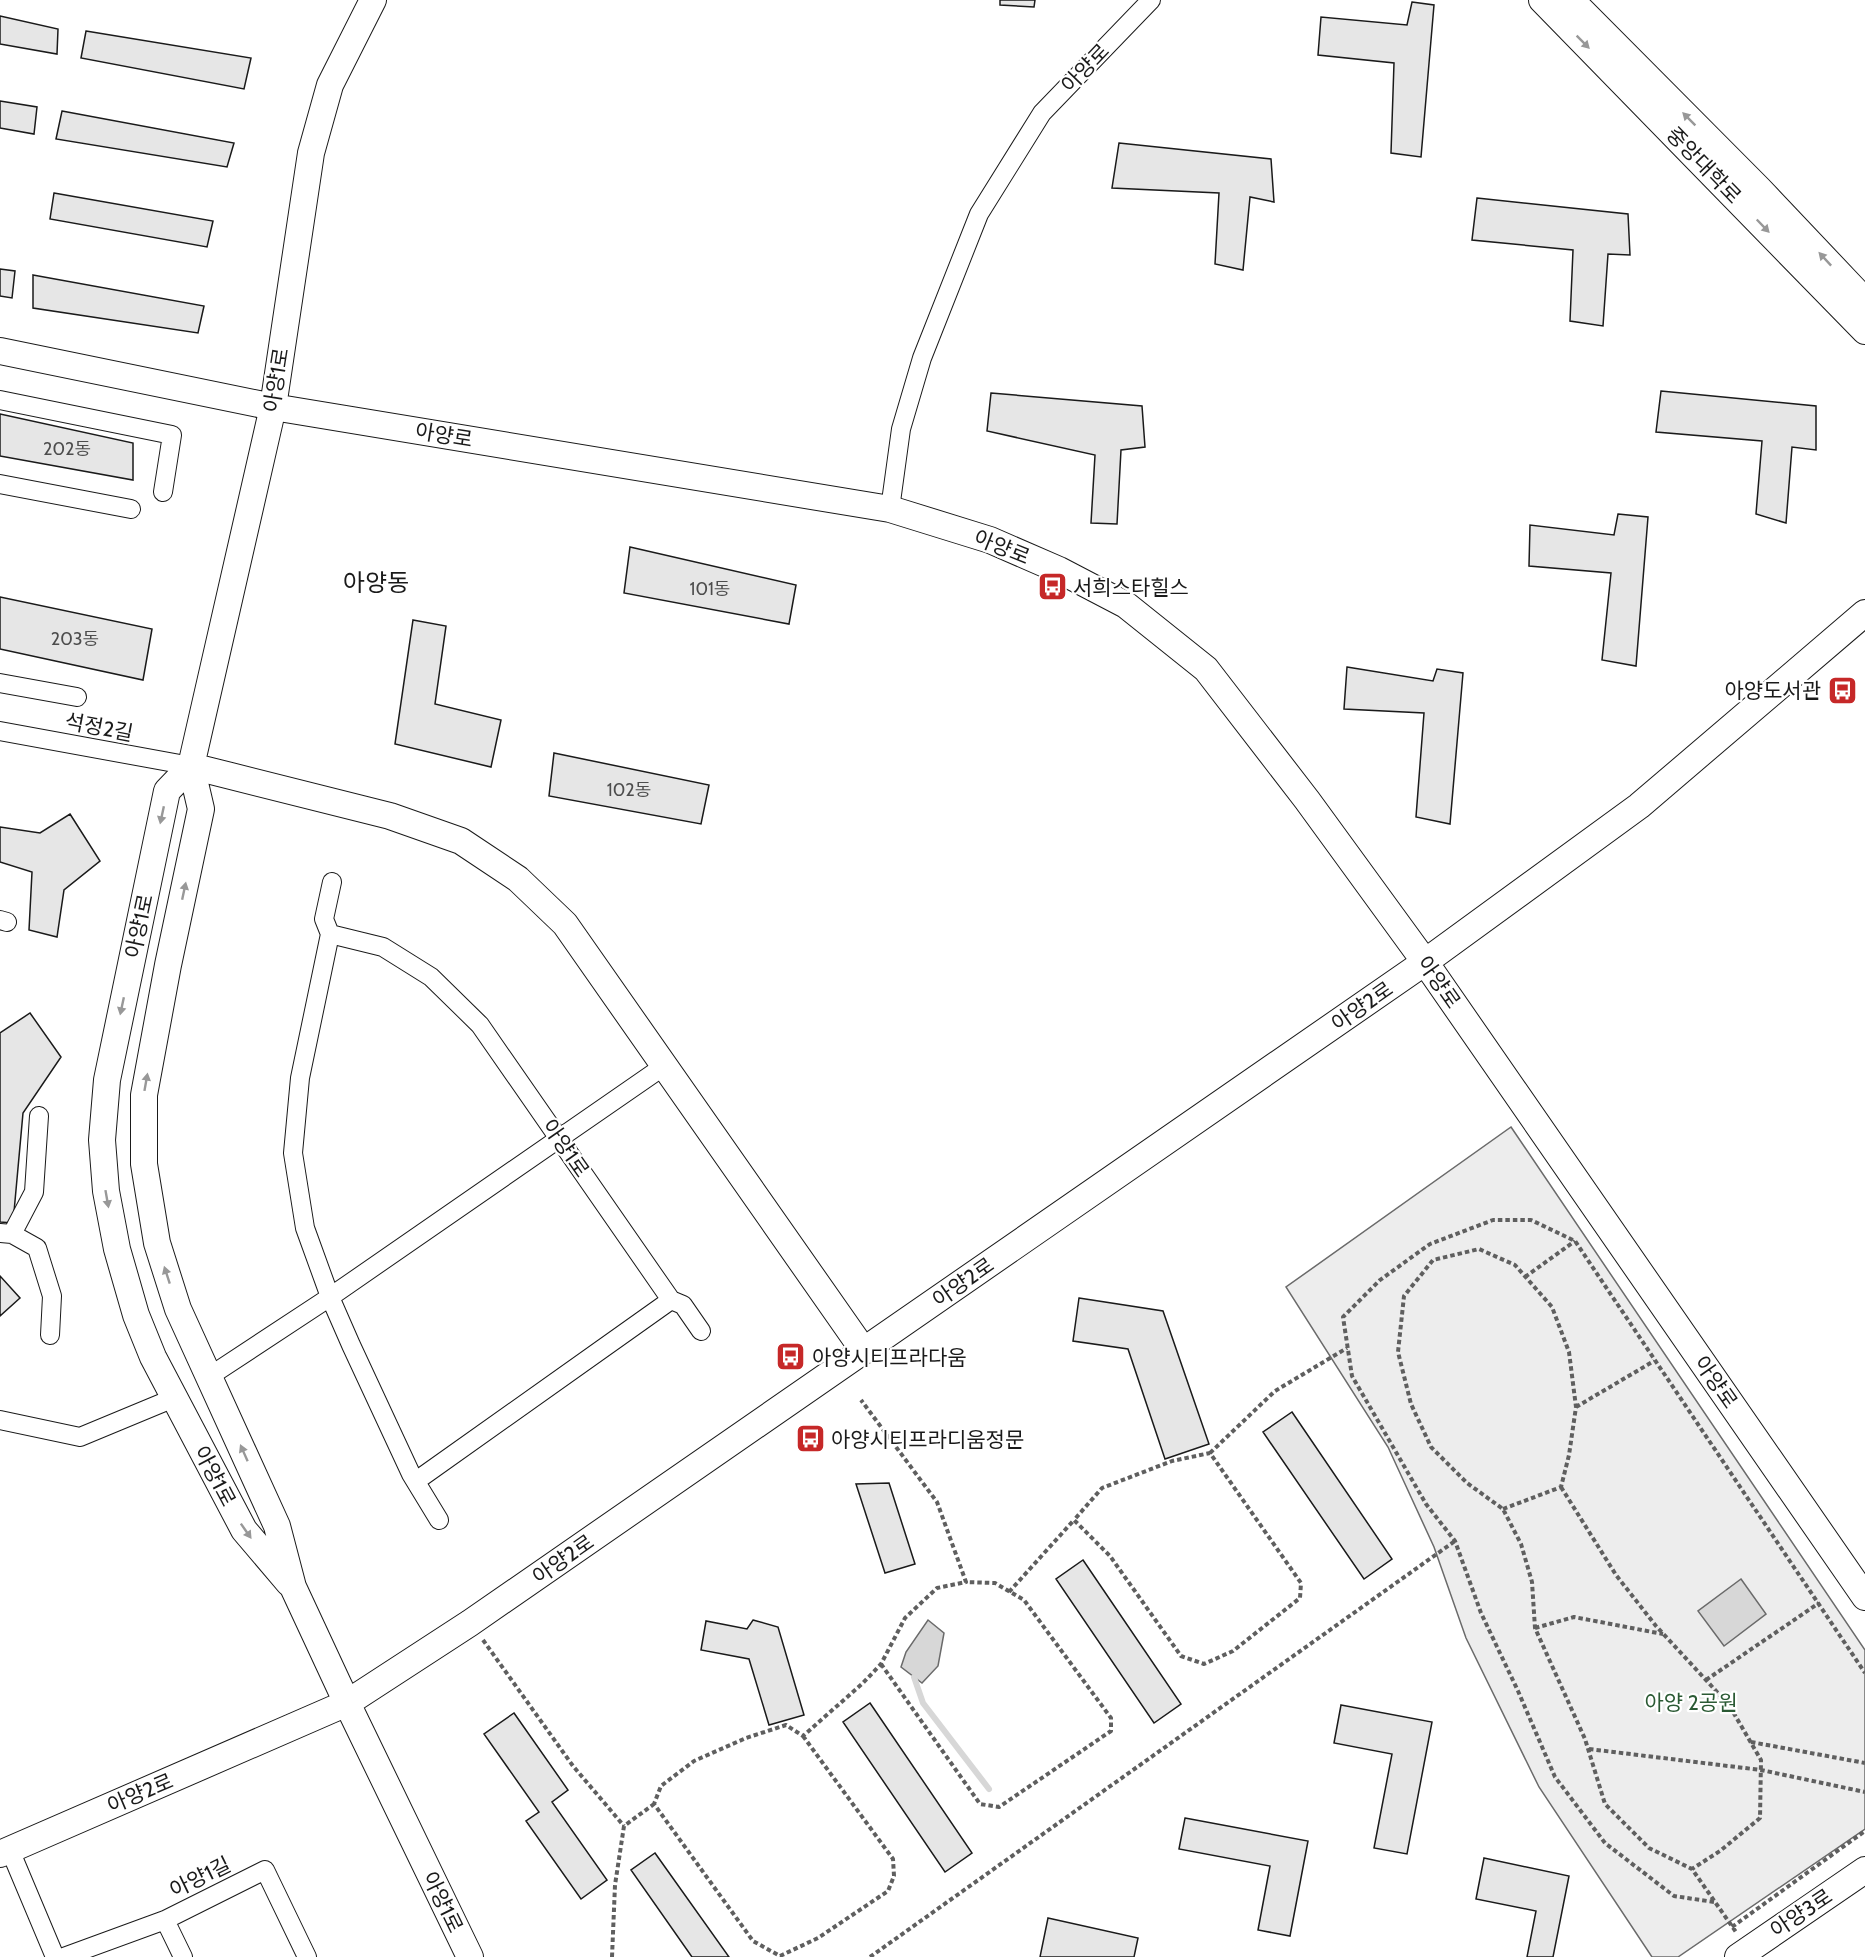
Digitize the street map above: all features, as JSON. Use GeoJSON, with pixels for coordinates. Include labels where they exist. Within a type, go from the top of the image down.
{"type":"FeatureCollection","features":[{"type":"Feature","properties":{"kind":"street","name":"아양1로"},"geometry":{"type":"LineString","coordinates":[[373,0],[330,85],[311,153],[273,407],[191,766],[201,808],[144,1095],[144,1164],[157,1243],[178,1310],[277,1526],[293,1587],[470,1957]]}},
{"type":"Feature","properties":{"kind":"street","name":"아양로"},"geometry":{"type":"LineString","coordinates":[[891,509],[901,429],[907,408],[922,358],[979,214],[1042,113],[1150,0]]}},
{"type":"Feature","properties":{"kind":"street","name":"중앙대학로"},"geometry":{"type":"LineString","coordinates":[[1542,0],[1865,331]]}},
{"type":"Feature","properties":{"kind":"street","name":"중앙대학로"},"geometry":{"type":"LineString","coordinates":[[1571,0],[1760,189],[1865,301]]}},
{"type":"Feature","properties":{"kind":"street","name":"아양로"},"geometry":{"type":"LineString","coordinates":[[0,351],[273,407],[891,509],[990,540],[1059,570],[1126,605],[1206,669],[1307,800],[1425,962],[1865,1597]]}},
{"type":"Feature","properties":{"kind":"street"},"geometry":{"type":"LineString","coordinates":[[0,400],[172,435],[163,492]]}},
{"type":"Feature","properties":{"kind":"street"},"geometry":{"type":"LineString","coordinates":[[0,484],[131,509]]}},
{"type":"Feature","properties":{"kind":"street","name":"아양2로"},"geometry":{"type":"LineString","coordinates":[[5,1852],[347,1703],[470,1623],[1425,962],[1639,806],[1865,614]]}},
{"type":"Feature","properties":{"kind":"street"},"geometry":{"type":"LineString","coordinates":[[0,683],[77,697]]}},
{"type":"Feature","properties":{"kind":"street","name":"석정2길"},"geometry":{"type":"LineString","coordinates":[[0,731],[191,766]]}},
{"type":"Feature","properties":{"kind":"street","name":"아양1로"},"geometry":{"type":"LineString","coordinates":[[191,766],[167,791],[107,1080],[102,1140],[106,1191],[117,1249],[136,1315],[153,1357],[244,1530],[293,1587]]}},
{"type":"Feature","properties":{"kind":"street"},"geometry":{"type":"LineString","coordinates":[[191,766],[390,816],[461,841],[518,879],[565,924],[864,1351]]}},
{"type":"Feature","properties":{"kind":"street"},"geometry":{"type":"LineString","coordinates":[[332,882],[324,919],[330,934],[300,1078],[293,1153],[305,1228],[330,1297],[416,1481],[439,1520]]}},
{"type":"Feature","properties":{"kind":"street","name":"아양1로"},"geometry":{"type":"LineString","coordinates":[[330,934],[383,947],[431,977],[480,1025],[671,1300],[683,1305],[701,1331]]}},
{"type":"Feature","properties":{"kind":"street"},"geometry":{"type":"LineString","coordinates":[[210,1376],[330,1297],[664,1066]]}},
{"type":"Feature","properties":{"kind":"street"},"geometry":{"type":"LineString","coordinates":[[39,1116],[34,1192],[6,1233],[37,1248],[52,1296],[50,1335]]}},
{"type":"Feature","properties":{"kind":"street"},"geometry":{"type":"LineString","coordinates":[[416,1481],[671,1300]]}},
{"type":"Feature","properties":{"kind":"street"},"geometry":{"type":"LineString","coordinates":[[0,1420],[80,1437],[174,1398]]}},
{"type":"Feature","properties":{"kind":"street"},"geometry":{"type":"LineString","coordinates":[[5,1852],[55,1957]]}},
{"type":"Feature","properties":{"kind":"street","name":"아양1길"},"geometry":{"type":"LineString","coordinates":[[64,1957],[165,1920],[265,1870],[307,1957]]}},
{"type":"Feature","properties":{"kind":"street","name":"아양3로"},"geometry":{"type":"LineString","coordinates":[[1743,1954],[1865,1870]]}},
{"type":"Feature","properties":{"kind":"street"},"geometry":{"type":"LineString","coordinates":[[165,1920],[183,1957]]}},
{"type":"Feature","properties":{"kind":"path"},"geometry":{"type":"LineString","coordinates":[[1714,1902],[1674,1896],[1605,1843],[1555,1777],[1481,1612],[1455,1541],[1426,1504],[1352,1376],[1343,1317],[1380,1280],[1430,1244],[1493,1220],[1531,1220],[1575,1241],[1865,1673]]}},
{"type":"Feature","properties":{"kind":"path"},"geometry":{"type":"LineString","coordinates":[[1525,1276],[1575,1241]]}},
{"type":"Feature","properties":{"kind":"path"},"geometry":{"type":"LineString","coordinates":[[1692,1869],[1720,1851],[1760,1818],[1761,1760],[1729,1705],[1664,1634],[1616,1575],[1562,1487],[1576,1407],[1569,1352],[1552,1306],[1515,1265],[1479,1249],[1433,1260],[1404,1296],[1398,1352],[1411,1404],[1431,1447],[1467,1483],[1503,1509],[1521,1544],[1532,1581],[1535,1628],[1589,1749],[1605,1804],[1649,1848],[1692,1869],[1732,1927],[1743,1954]]}},
{"type":"Feature","properties":{"kind":"path"},"geometry":{"type":"LineString","coordinates":[[1009,1592],[1102,1488],[1172,1461],[1210,1453],[1275,1391],[1347,1348]]}},
{"type":"Feature","properties":{"kind":"path"},"geometry":{"type":"LineString","coordinates":[[1576,1407],[1654,1361]]}},
{"type":"Feature","properties":{"kind":"path"},"geometry":{"type":"LineString","coordinates":[[861,1400],[937,1502],[966,1582]]}},
{"type":"Feature","properties":{"kind":"path"},"geometry":{"type":"LineString","coordinates":[[1074,1520],[1110,1556],[1181,1656],[1204,1664],[1233,1651],[1300,1598],[1301,1583],[1210,1453]]}},
{"type":"Feature","properties":{"kind":"path"},"geometry":{"type":"LineString","coordinates":[[1503,1509],[1562,1487]]}},
{"type":"Feature","properties":{"kind":"path"},"geometry":{"type":"LineString","coordinates":[[870,1957],[1455,1541]]}},
{"type":"Feature","properties":{"kind":"path"},"geometry":{"type":"LineString","coordinates":[[803,1736],[863,1683],[880,1664],[905,1618],[937,1588],[966,1582],[995,1583],[1024,1600],[1111,1718],[1111,1731],[999,1807],[980,1804],[880,1664]]}},
{"type":"Feature","properties":{"kind":"path"},"geometry":{"type":"LineString","coordinates":[[1706,1680],[1819,1603]]}},
{"type":"Feature","properties":{"kind":"path"},"geometry":{"type":"LineString","coordinates":[[1535,1628],[1574,1617],[1664,1634]]}},
{"type":"Feature","properties":{"kind":"path"},"geometry":{"type":"LineString","coordinates":[[470,1623],[573,1766],[624,1826]]}},
{"type":"Feature","properties":{"kind":"path"},"geometry":{"type":"LineString","coordinates":[[612,1957],[615,1885],[624,1826],[654,1804],[661,1786],[694,1761],[746,1738],[786,1725],[803,1736],[893,1859],[894,1876],[888,1891],[818,1938],[780,1956],[753,1941],[654,1804]]}},
{"type":"Feature","properties":{"kind":"path"},"geometry":{"type":"LineString","coordinates":[[1750,1742],[1865,1763]]}},
{"type":"Feature","properties":{"kind":"path"},"geometry":{"type":"LineString","coordinates":[[1589,1749],[1761,1770],[1865,1792]]}},
{"type":"Feature","properties":{"kind":"path"},"geometry":{"type":"LineString","coordinates":[[1732,1927],[1865,1831]]}},
{"type":"Feature","properties":{"kind":"shaded area","name":"아양 2공원"},"geometry":{"type":"Polygon","coordinates":[[[1511,1127],[1865,1650],[1865,1829],[1678,1957],[1652,1957],[1539,1787],[1466,1638],[1434,1547],[1388,1447],[1286,1287],[1511,1127]]]}},
{"type":"Feature","properties":{"kind":"shaded area"},"geometry":{"type":"Polygon","coordinates":[[[1741,1579],[1766,1614],[1724,1646],[1698,1611],[1741,1579]]]}},
{"type":"Feature","properties":{"kind":"shaded area"},"geometry":{"type":"Polygon","coordinates":[[[928,1620],[944,1633],[938,1666],[922,1683],[901,1667],[906,1652],[928,1620]]]}},
{"type":"Feature","properties":{"kind":"building"},"geometry":{"type":"Polygon","coordinates":[[[1000,0],[1035,0],[1034,7],[1000,5],[1000,0]]]}},
{"type":"Feature","properties":{"kind":"building"},"geometry":{"type":"Polygon","coordinates":[[[1412,2],[1434,5],[1421,157],[1391,153],[1394,63],[1318,55],[1321,17],[1407,25],[1412,2]]]}},
{"type":"Feature","properties":{"kind":"building"},"geometry":{"type":"Polygon","coordinates":[[[0,16],[58,29],[57,54],[0,44],[0,16]]]}},
{"type":"Feature","properties":{"kind":"building"},"geometry":{"type":"Polygon","coordinates":[[[86,31],[251,58],[244,89],[81,58],[86,31]]]}},
{"type":"Feature","properties":{"kind":"building"},"geometry":{"type":"Polygon","coordinates":[[[0,101],[37,107],[34,134],[0,128],[0,101]]]}},
{"type":"Feature","properties":{"kind":"building"},"geometry":{"type":"Polygon","coordinates":[[[62,111],[234,143],[227,167],[56,139],[62,111]]]}},
{"type":"Feature","properties":{"kind":"building"},"geometry":{"type":"Polygon","coordinates":[[[1119,143],[1271,159],[1274,202],[1250,197],[1243,270],[1215,264],[1219,193],[1112,188],[1119,143]]]}},
{"type":"Feature","properties":{"kind":"building"},"geometry":{"type":"Polygon","coordinates":[[[54,193],[213,221],[207,247],[50,219],[54,193]]]}},
{"type":"Feature","properties":{"kind":"building"},"geometry":{"type":"Polygon","coordinates":[[[1477,198],[1628,214],[1630,255],[1608,254],[1603,326],[1570,321],[1573,250],[1472,240],[1477,198]]]}},
{"type":"Feature","properties":{"kind":"building"},"geometry":{"type":"Polygon","coordinates":[[[0,269],[15,271],[12,298],[0,296],[0,269]]]}},
{"type":"Feature","properties":{"kind":"building"},"geometry":{"type":"Polygon","coordinates":[[[33,275],[204,306],[198,333],[33,308],[33,275]]]}},
{"type":"Feature","properties":{"kind":"building"},"geometry":{"type":"Polygon","coordinates":[[[1661,391],[1816,406],[1816,450],[1792,447],[1786,523],[1756,514],[1762,441],[1656,432],[1661,391]]]}},
{"type":"Feature","properties":{"kind":"building"},"geometry":{"type":"Polygon","coordinates":[[[991,393],[1142,406],[1145,447],[1121,450],[1117,524],[1091,523],[1095,455],[987,431],[991,393]]]}},
{"type":"Feature","properties":{"kind":"building"},"geometry":{"type":"Polygon","coordinates":[[[0,414],[133,443],[133,480],[0,456],[0,414]]]}},
{"type":"Feature","properties":{"kind":"building"},"geometry":{"type":"Polygon","coordinates":[[[1618,514],[1648,517],[1636,666],[1602,660],[1611,573],[1529,566],[1530,525],[1614,535],[1618,514]]]}},
{"type":"Feature","properties":{"kind":"building"},"geometry":{"type":"Polygon","coordinates":[[[630,547],[796,585],[789,624],[624,593],[630,547]]]}},
{"type":"Feature","properties":{"kind":"building"},"geometry":{"type":"Polygon","coordinates":[[[0,597],[152,629],[143,680],[0,649],[0,597]]]}},
{"type":"Feature","properties":{"kind":"building"},"geometry":{"type":"Polygon","coordinates":[[[413,620],[446,626],[435,704],[501,720],[491,767],[395,744],[413,620]]]}},
{"type":"Feature","properties":{"kind":"building"},"geometry":{"type":"Polygon","coordinates":[[[1347,667],[1433,681],[1437,669],[1463,673],[1450,824],[1416,817],[1424,713],[1344,709],[1347,667]]]}},
{"type":"Feature","properties":{"kind":"building"},"geometry":{"type":"Polygon","coordinates":[[[554,753],[709,785],[701,824],[549,796],[554,753]]]}},
{"type":"Feature","properties":{"kind":"building"},"geometry":{"type":"Polygon","coordinates":[[[70,814],[100,861],[64,890],[57,937],[29,930],[32,872],[0,862],[0,827],[40,833],[70,814]]]}},
{"type":"Feature","properties":{"kind":"building"},"geometry":{"type":"Polygon","coordinates":[[[30,1013],[61,1057],[23,1113],[13,1223],[0,1222],[0,1033],[30,1013]]]}},
{"type":"Feature","properties":{"kind":"building"},"geometry":{"type":"Polygon","coordinates":[[[0,1276],[20,1298],[0,1316],[0,1276]]]}},
{"type":"Feature","properties":{"kind":"building"},"geometry":{"type":"Polygon","coordinates":[[[1079,1298],[1163,1311],[1209,1444],[1165,1459],[1128,1349],[1073,1341],[1079,1298]]]}},
{"type":"Feature","properties":{"kind":"building"},"geometry":{"type":"Polygon","coordinates":[[[1292,1412],[1392,1559],[1364,1579],[1263,1432],[1292,1412]]]}},
{"type":"Feature","properties":{"kind":"building"},"geometry":{"type":"Polygon","coordinates":[[[889,1483],[915,1564],[885,1573],[856,1484],[889,1483]]]}},
{"type":"Feature","properties":{"kind":"building"},"geometry":{"type":"Polygon","coordinates":[[[1083,1560],[1181,1704],[1154,1723],[1056,1579],[1083,1560]]]}},
{"type":"Feature","properties":{"kind":"building"},"geometry":{"type":"Polygon","coordinates":[[[753,1620],[778,1627],[804,1715],[769,1725],[749,1659],[701,1650],[706,1621],[747,1629],[753,1620]]]}},
{"type":"Feature","properties":{"kind":"building"},"geometry":{"type":"Polygon","coordinates":[[[870,1703],[972,1853],[945,1872],[843,1722],[870,1703]]]}},
{"type":"Feature","properties":{"kind":"building"},"geometry":{"type":"Polygon","coordinates":[[[1341,1705],[1432,1722],[1407,1854],[1374,1848],[1392,1754],[1334,1743],[1341,1705]]]}},
{"type":"Feature","properties":{"kind":"building"},"geometry":{"type":"Polygon","coordinates":[[[514,1713],[568,1790],[552,1802],[607,1880],[581,1899],[526,1821],[539,1812],[484,1734],[514,1713]]]}},
{"type":"Feature","properties":{"kind":"building"},"geometry":{"type":"Polygon","coordinates":[[[1185,1818],[1308,1841],[1290,1936],[1258,1930],[1270,1866],[1179,1849],[1185,1818]]]}},
{"type":"Feature","properties":{"kind":"building"},"geometry":{"type":"Polygon","coordinates":[[[655,1853],[729,1957],[692,1957],[631,1870],[655,1853]]]}},
{"type":"Feature","properties":{"kind":"building"},"geometry":{"type":"Polygon","coordinates":[[[1484,1858],[1569,1876],[1553,1957],[1527,1957],[1536,1911],[1476,1899],[1484,1858]]]}},
{"type":"Feature","properties":{"kind":"building"},"geometry":{"type":"Polygon","coordinates":[[[1048,1918],[1138,1938],[1134,1957],[1040,1957],[1048,1918]]]}},
{"type":"Feature","properties":{"kind":"waterway"},"geometry":{"type":"LineString","coordinates":[[914,1677],[923,1703],[989,1789]]}},
{"type":"Feature","properties":{"kind":"place","name":"서희스타힐스"},"geometry":{"type":"Point","coordinates":[1052,587]}},
{"type":"Feature","properties":{"kind":"place","name":"아양도서관"},"geometry":{"type":"Point","coordinates":[1842,690]}},
{"type":"Feature","properties":{"kind":"place","name":"아양시티프라다움"},"geometry":{"type":"Point","coordinates":[791,1357]}},
{"type":"Feature","properties":{"kind":"place","name":"아양시티프라디움정문"},"geometry":{"type":"Point","coordinates":[810,1439]}},
{"type":"Feature","properties":{"kind":"district","name":"아양동"},"geometry":{"type":"Point","coordinates":[376,582]}}]}
